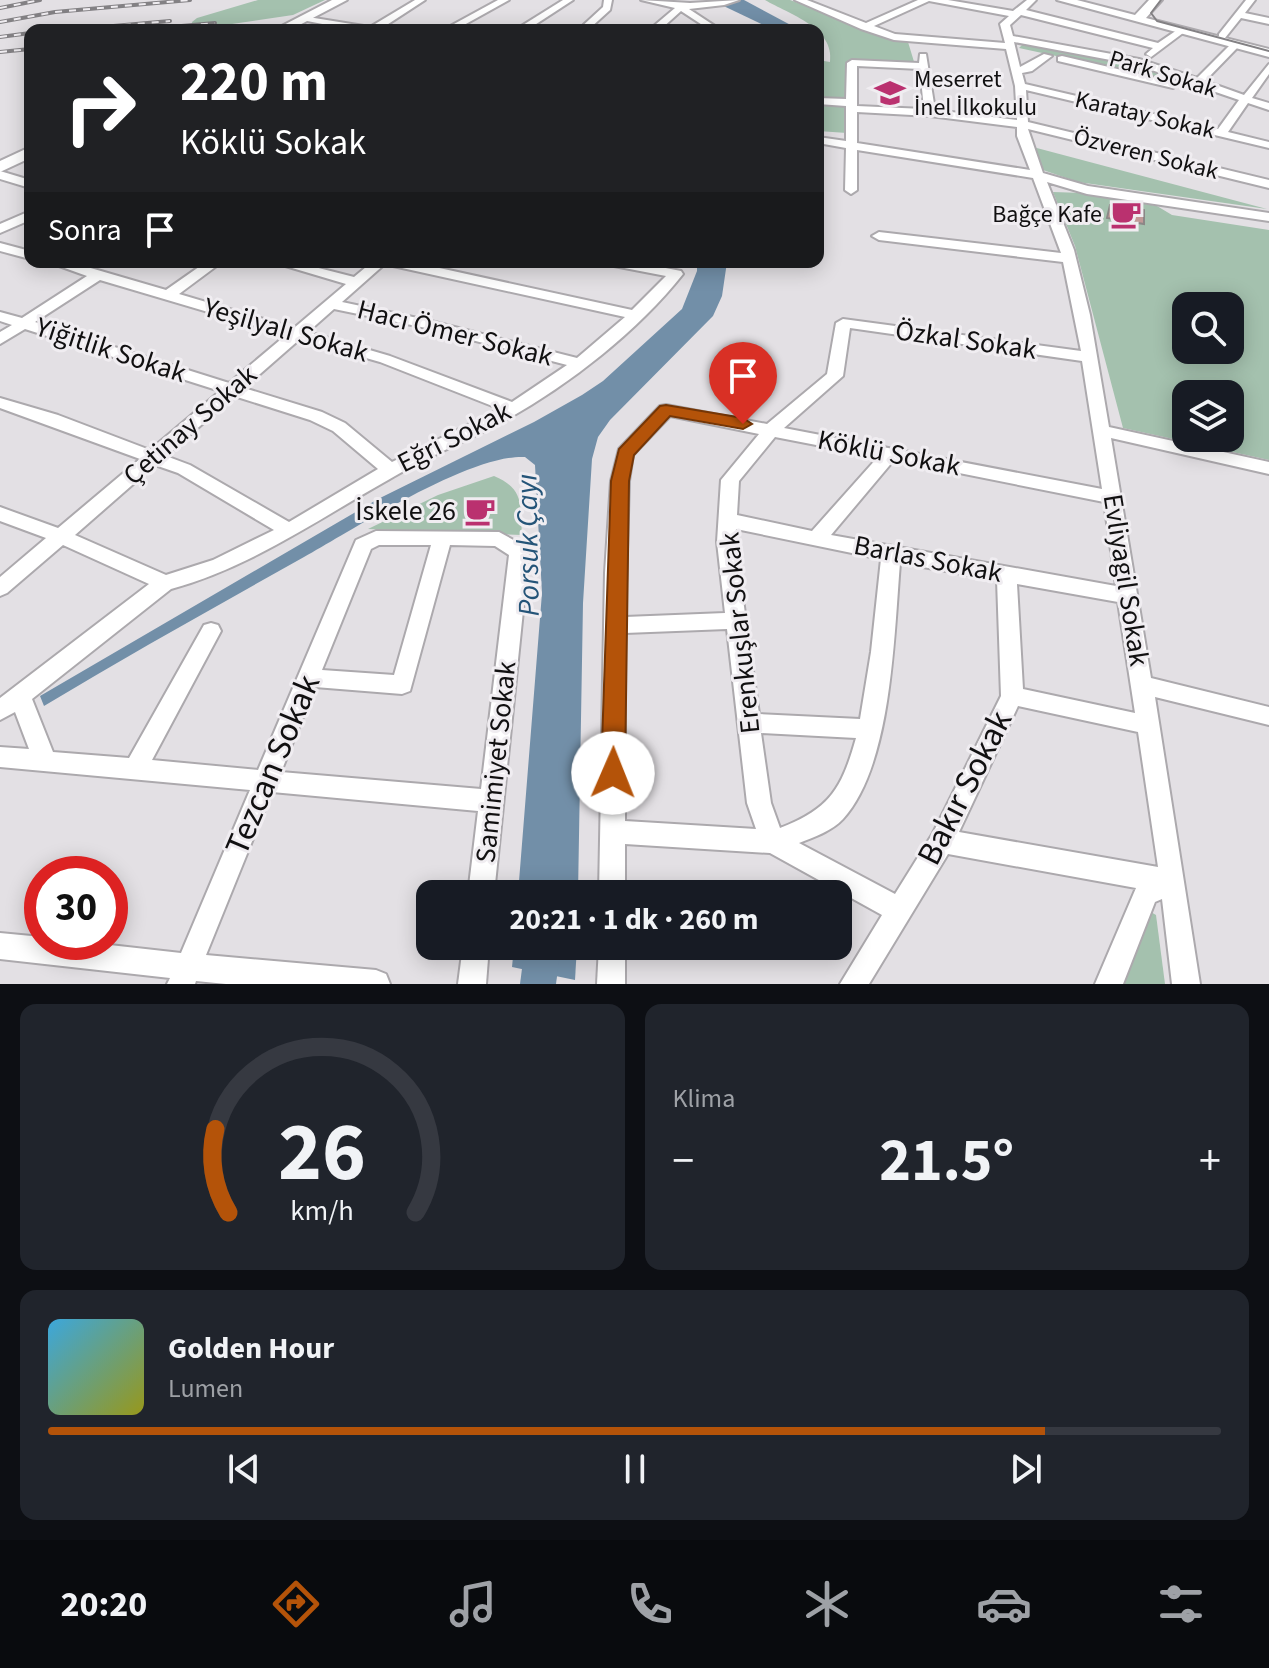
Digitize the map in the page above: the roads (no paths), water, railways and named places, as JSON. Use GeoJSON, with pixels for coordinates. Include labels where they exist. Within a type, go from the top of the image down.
{"type":"FeatureCollection","features":[{"type":"Feature","properties":{"kind":"main road"},"geometry":{"type":"LineString","coordinates":[[292,24],[341,0]]}},
{"type":"Feature","properties":{"kind":"main road"},"geometry":{"type":"LineString","coordinates":[[1063,0],[1143,17],[1170,0]]}},
{"type":"Feature","properties":{"kind":"main road"},"geometry":{"type":"LineString","coordinates":[[1079,0],[1235,45],[1269,50]]}},
{"type":"Feature","properties":{"kind":"main road"},"geometry":{"type":"LineString","coordinates":[[1143,17],[1156,0]]}},
{"type":"Feature","properties":{"kind":"main road"},"geometry":{"type":"LineString","coordinates":[[1178,28],[1222,36],[1269,50]]}},
{"type":"Feature","properties":{"kind":"main road"},"geometry":{"type":"LineString","coordinates":[[0,167],[24,155]]}},
{"type":"Feature","properties":{"kind":"street"},"geometry":{"type":"LineString","coordinates":[[382,24],[421,0]]}},
{"type":"Feature","properties":{"kind":"street"},"geometry":{"type":"LineString","coordinates":[[459,24],[505,0]]}},
{"type":"Feature","properties":{"kind":"street"},"geometry":{"type":"LineString","coordinates":[[530,24],[569,0]]}},
{"type":"Feature","properties":{"kind":"street"},"geometry":{"type":"LineString","coordinates":[[600,16],[607,8],[608,0]]}},
{"type":"Feature","properties":{"kind":"street"},"geometry":{"type":"LineString","coordinates":[[590,24],[622,0]]}},
{"type":"Feature","properties":{"kind":"street"},"geometry":{"type":"LineString","coordinates":[[645,0],[681,7],[735,0]]}},
{"type":"Feature","properties":{"kind":"street"},"geometry":{"type":"LineString","coordinates":[[799,0],[894,37],[919,41],[1010,44],[1047,56],[1181,87],[1212,89]]}},
{"type":"Feature","properties":{"kind":"street"},"geometry":{"type":"LineString","coordinates":[[864,27],[925,0]]}},
{"type":"Feature","properties":{"kind":"street"},"geometry":{"type":"LineString","coordinates":[[933,0],[1015,12],[1161,47]]}},
{"type":"Feature","properties":{"kind":"street"},"geometry":{"type":"LineString","coordinates":[[985,9],[997,0]]}},
{"type":"Feature","properties":{"kind":"street"},"geometry":{"type":"LineString","coordinates":[[1010,44],[1005,24],[1032,0]]}},
{"type":"Feature","properties":{"kind":"street"},"geometry":{"type":"LineString","coordinates":[[1222,36],[1253,0],[1269,3]]}},
{"type":"Feature","properties":{"kind":"street"},"geometry":{"type":"LineString","coordinates":[[661,24],[681,7]]}},
{"type":"Feature","properties":{"kind":"street"},"geometry":{"type":"LineString","coordinates":[[681,7],[707,24]]}},
{"type":"Feature","properties":{"kind":"street"},"geometry":{"type":"LineString","coordinates":[[1241,15],[1269,21]]}},
{"type":"Feature","properties":{"kind":"street"},"geometry":{"type":"LineString","coordinates":[[302,19],[334,24]]}},
{"type":"Feature","properties":{"kind":"street"},"geometry":{"type":"LineString","coordinates":[[1139,62],[1161,47],[1178,28]]}},
{"type":"Feature","properties":{"kind":"street"},"geometry":{"type":"LineString","coordinates":[[919,41],[930,113]]}},
{"type":"Feature","properties":{"kind":"street","name":"Park Sokak"},"geometry":{"type":"LineString","coordinates":[[1010,44],[1139,62],[1269,107]]}},
{"type":"Feature","properties":{"kind":"street","name":"Evliyagil Sokak"},"geometry":{"type":"LineString","coordinates":[[1010,44],[1020,86],[1023,136],[1068,258],[1083,315],[1129,596],[1186,984]]}},
{"type":"Feature","properties":{"kind":"street"},"geometry":{"type":"LineString","coordinates":[[1197,84],[1235,45]]}},
{"type":"Feature","properties":{"kind":"street"},"geometry":{"type":"LineString","coordinates":[[1015,70],[1028,69],[1047,56]]}},
{"type":"Feature","properties":{"kind":"street"},"geometry":{"type":"LineString","coordinates":[[851,190],[852,63],[925,66]]}},
{"type":"Feature","properties":{"kind":"street"},"geometry":{"type":"LineString","coordinates":[[1221,133],[1269,67]]}},
{"type":"Feature","properties":{"kind":"street","name":"Karatay Sokak"},"geometry":{"type":"LineString","coordinates":[[1020,86],[1269,145]]}},
{"type":"Feature","properties":{"kind":"street","name":"Özveren Sokak"},"geometry":{"type":"LineString","coordinates":[[824,102],[1023,124],[1269,184]]}},
{"type":"Feature","properties":{"kind":"street"},"geometry":{"type":"LineString","coordinates":[[824,141],[1040,182],[1269,217]]}},
{"type":"Feature","properties":{"kind":"street"},"geometry":{"type":"LineString","coordinates":[[0,175],[24,182]]}},
{"type":"Feature","properties":{"kind":"street"},"geometry":{"type":"LineString","coordinates":[[0,211],[24,216]]}},
{"type":"Feature","properties":{"kind":"street"},"geometry":{"type":"LineString","coordinates":[[0,229],[24,218]]}},
{"type":"Feature","properties":{"kind":"street"},"geometry":{"type":"LineString","coordinates":[[879,236],[1068,258]]}},
{"type":"Feature","properties":{"kind":"street"},"geometry":{"type":"LineString","coordinates":[[0,247],[24,253]]}},
{"type":"Feature","properties":{"kind":"street","name":"Yeşilyalı Sokak"},"geometry":{"type":"LineString","coordinates":[[77,268],[395,362],[513,408]]}},
{"type":"Feature","properties":{"kind":"street"},"geometry":{"type":"LineString","coordinates":[[167,296],[207,268]]}},
{"type":"Feature","properties":{"kind":"street"},"geometry":{"type":"LineString","coordinates":[[302,268],[356,282]]}},
{"type":"Feature","properties":{"kind":"street","name":"Çetinay Sokak"},"geometry":{"type":"LineString","coordinates":[[0,588],[373,268]]}},
{"type":"Feature","properties":{"kind":"street"},"geometry":{"type":"LineString","coordinates":[[420,268],[638,316]]}},
{"type":"Feature","properties":{"kind":"street","name":"Eğri Sokak"},"geometry":{"type":"LineString","coordinates":[[165,583],[192,577],[287,529],[390,470],[513,408],[580,364],[638,316],[674,268]]}},
{"type":"Feature","properties":{"kind":"street"},"geometry":{"type":"LineString","coordinates":[[0,339],[99,274]]}},
{"type":"Feature","properties":{"kind":"street","name":"Hacı Ömer Sokak"},"geometry":{"type":"LineString","coordinates":[[331,304],[427,324],[580,364]]}},
{"type":"Feature","properties":{"kind":"street","name":"Yiğitlik Sokak"},"geometry":{"type":"LineString","coordinates":[[0,316],[316,416],[339,427],[390,470]]}},
{"type":"Feature","properties":{"kind":"street","name":"Özkal Sokak"},"geometry":{"type":"LineString","coordinates":[[843,323],[1089,357]]}},
{"type":"Feature","properties":{"kind":"street","name":"Erenkuşlar Sokak"},"geometry":{"type":"LineString","coordinates":[[773,842],[759,803],[726,542],[730,480],[772,429],[835,376],[843,323]]}},
{"type":"Feature","properties":{"kind":"street"},"geometry":{"type":"LineString","coordinates":[[0,403],[184,469],[287,529]]}},
{"type":"Feature","properties":{"kind":"street","name":"Köklü Sokak"},"geometry":{"type":"LineString","coordinates":[[615,625],[620,481],[625,453],[666,410],[1112,497]]}},
{"type":"Feature","properties":{"kind":"street"},"geometry":{"type":"LineString","coordinates":[[1103,431],[1269,468]]}},
{"type":"Feature","properties":{"kind":"street"},"geometry":{"type":"LineString","coordinates":[[817,538],[890,454]]}},
{"type":"Feature","properties":{"kind":"street"},"geometry":{"type":"LineString","coordinates":[[0,514],[60,536],[165,583],[0,711]]}},
{"type":"Feature","properties":{"kind":"street","name":"Barlas Sokak"},"geometry":{"type":"LineString","coordinates":[[727,520],[891,554],[1129,596]]}},
{"type":"Feature","properties":{"kind":"street"},"geometry":{"type":"LineString","coordinates":[[310,678],[402,685],[443,537]]}},
{"type":"Feature","properties":{"kind":"street","name":"Samimiyet Sokak"},"geometry":{"type":"LineString","coordinates":[[363,545],[376,538],[499,539],[519,552],[483,880]]}},
{"type":"Feature","properties":{"kind":"street","name":"Tezcan Sokak"},"geometry":{"type":"LineString","coordinates":[[184,976],[363,545]]}},
{"type":"Feature","properties":{"kind":"street"},"geometry":{"type":"LineString","coordinates":[[773,842],[835,811],[851,784],[872,729],[891,554]]}},
{"type":"Feature","properties":{"kind":"street","name":"Bakır Sokak"},"geometry":{"type":"LineString","coordinates":[[854,984],[942,841],[1012,696],[1007,574]]}},
{"type":"Feature","properties":{"kind":"street"},"geometry":{"type":"LineString","coordinates":[[612,880],[615,625],[736,621]]}},
{"type":"Feature","properties":{"kind":"street"},"geometry":{"type":"LineString","coordinates":[[135,769],[211,631]]}},
{"type":"Feature","properties":{"kind":"street"},"geometry":{"type":"LineString","coordinates":[[1142,685],[1269,716]]}},
{"type":"Feature","properties":{"kind":"street"},"geometry":{"type":"LineString","coordinates":[[20,696],[45,760]]}},
{"type":"Feature","properties":{"kind":"street"},"geometry":{"type":"LineString","coordinates":[[1012,696],[1148,725]]}},
{"type":"Feature","properties":{"kind":"street"},"geometry":{"type":"LineString","coordinates":[[749,723],[872,729]]}},
{"type":"Feature","properties":{"kind":"street"},"geometry":{"type":"LineString","coordinates":[[0,757],[491,801]]}},
{"type":"Feature","properties":{"kind":"street"},"geometry":{"type":"LineString","coordinates":[[613,832],[773,842],[900,911]]}},
{"type":"Feature","properties":{"kind":"street"},"geometry":{"type":"LineString","coordinates":[[942,841],[1173,882]]}},
{"type":"Feature","properties":{"kind":"street"},"geometry":{"type":"LineString","coordinates":[[1109,984],[1146,893],[1173,882]]}},
{"type":"Feature","properties":{"kind":"street"},"geometry":{"type":"LineString","coordinates":[[0,946],[184,976],[376,984]]}},
{"type":"Feature","properties":{"kind":"street"},"geometry":{"type":"LineString","coordinates":[[472,984],[475,960]]}},
{"type":"Feature","properties":{"kind":"street"},"geometry":{"type":"LineString","coordinates":[[611,984],[612,960]]}},
{"type":"Feature","properties":{"kind":"water"},"geometry":{"type":"Polygon","coordinates":[[[711,0],[744,0],[789,24],[761,24],[711,0]]]}},
{"type":"Feature","properties":{"kind":"water","name":"Porsuk Çayı"},"geometry":{"type":"Polygon","coordinates":[[[697,268],[726,268],[722,296],[713,316],[610,420],[598,437],[592,459],[583,603],[578,880],[519,880],[542,593],[535,465],[525,457],[502,459],[474,467],[413,495],[44,706],[40,696],[378,499],[582,395],[603,381],[682,309],[697,268]]]}},
{"type":"Feature","properties":{"kind":"water"},"geometry":{"type":"Polygon","coordinates":[[[513,960],[576,960],[575,980],[512,967],[513,960]]]}},
{"type":"Feature","properties":{"kind":"waterway","name":"Porsuk Çayı"},"geometry":{"type":"LineString","coordinates":[[538,984],[541,960]]}},
{"type":"Feature","properties":{"kind":"tram line"},"geometry":{"type":"LineString","coordinates":[[1161,0],[1151,13],[1157,21],[1269,51]]}},
{"type":"Feature","properties":{"kind":"railway"},"geometry":{"type":"LineString","coordinates":[[0,8],[40,0]]}},
{"type":"Feature","properties":{"kind":"railway"},"geometry":{"type":"LineString","coordinates":[[0,22],[55,12],[190,0]]}},
{"type":"Feature","properties":{"kind":"railway"},"geometry":{"type":"LineString","coordinates":[[136,24],[170,21]]}},
{"type":"Feature","properties":{"kind":"railway"},"geometry":{"type":"LineString","coordinates":[[204,24],[215,23]]}},
{"type":"Feature","properties":{"kind":"railway"},"geometry":{"type":"LineString","coordinates":[[0,37],[24,34]]}},
{"type":"Feature","properties":{"kind":"railway"},"geometry":{"type":"LineString","coordinates":[[0,52],[24,50]]}},
{"type":"Feature","properties":{"kind":"place","name":"Meserret İnel İlkokulu"},"geometry":{"type":"Point","coordinates":[890,93]}},
{"type":"Feature","properties":{"kind":"place","name":"Bağçe Kafe"},"geometry":{"type":"Point","coordinates":[1126,214]}},
{"type":"Feature","properties":{"kind":"place","name":"İskele 26"},"geometry":{"type":"Point","coordinates":[480,511]}}]}
